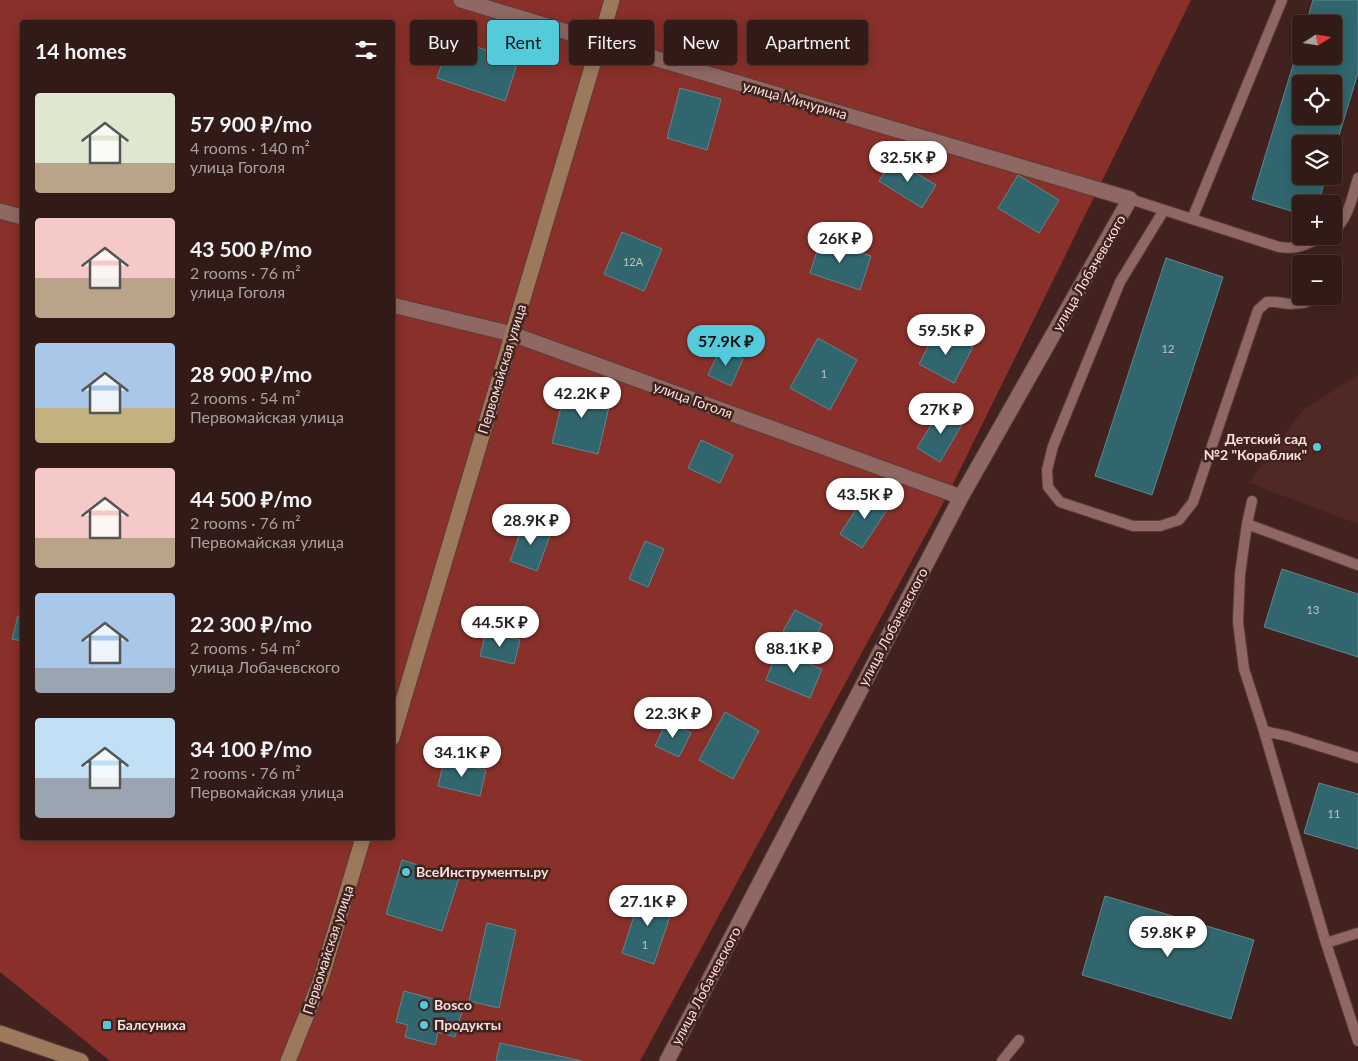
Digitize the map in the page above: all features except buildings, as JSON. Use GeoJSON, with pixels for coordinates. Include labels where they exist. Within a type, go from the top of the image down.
{"type":"FeatureCollection","features":[{"type":"Feature","properties":{"kind":"street","name":"улица Мичурина"},"geometry":{"type":"LineString","coordinates":[[461,0],[569,33]]}},
{"type":"Feature","properties":{"kind":"street","name":"Первомайская улица"},"geometry":{"type":"LineString","coordinates":[[606,20],[612,0]]}},
{"type":"Feature","properties":{"kind":"street","name":"улица Мичурина"},"geometry":{"type":"LineString","coordinates":[[654,58],[1130,199]]}},
{"type":"Feature","properties":{"kind":"street","name":"Первомайская улица"},"geometry":{"type":"LineString","coordinates":[[395,728],[593,65]]}},
{"type":"Feature","properties":{"kind":"street","name":"улица Лобачевского"},"geometry":{"type":"LineString","coordinates":[[667,1061],[961,497],[1130,199]]}},
{"type":"Feature","properties":{"kind":"street"},"geometry":{"type":"LineString","coordinates":[[0,211],[20,216]]}},
{"type":"Feature","properties":{"kind":"street","name":"улица Гоголя"},"geometry":{"type":"LineString","coordinates":[[395,307],[512,334],[961,497]]}},
{"type":"Feature","properties":{"kind":"street","name":"Первомайская улица"},"geometry":{"type":"LineString","coordinates":[[288,1061],[320,982],[362,840]]}},
{"type":"Feature","properties":{"kind":"street"},"geometry":{"type":"LineString","coordinates":[[0,1033],[81,1061]]}},
{"type":"Feature","properties":{"kind":"lane"},"geometry":{"type":"LineString","coordinates":[[1192,219],[1282,0]]}},
{"type":"Feature","properties":{"kind":"lane"},"geometry":{"type":"LineString","coordinates":[[1342,222],[1346,216],[1358,178]]}},
{"type":"Feature","properties":{"kind":"lane"},"geometry":{"type":"LineString","coordinates":[[1130,199],[1279,247],[1290,249],[1306,245]]}},
{"type":"Feature","properties":{"kind":"lane"},"geometry":{"type":"LineString","coordinates":[[1164,210],[1120,282],[1053,446],[1047,470],[1048,487],[1060,502],[1133,526],[1160,526],[1179,520],[1193,502],[1258,310],[1266,302],[1292,304]]}},
{"type":"Feature","properties":{"kind":"lane"},"geometry":{"type":"LineString","coordinates":[[1252,501],[1240,574],[1238,622],[1244,669],[1326,944],[1358,1041]]}},
{"type":"Feature","properties":{"kind":"lane"},"geometry":{"type":"LineString","coordinates":[[1247,524],[1358,565]]}},
{"type":"Feature","properties":{"kind":"lane"},"geometry":{"type":"LineString","coordinates":[[1264,731],[1287,736],[1358,758]]}},
{"type":"Feature","properties":{"kind":"lane"},"geometry":{"type":"LineString","coordinates":[[1326,944],[1358,933]]}},
{"type":"Feature","properties":{"kind":"lane"},"geometry":{"type":"LineString","coordinates":[[1002,1061],[1020,1040]]}},
{"type":"Feature","properties":{"kind":"shaded area"},"geometry":{"type":"Polygon","coordinates":[[[0,0],[1191,0],[948,494],[640,1061],[110,1061],[0,972],[0,0]]]}},
{"type":"Feature","properties":{"kind":"shaded area","name":"Детский сад №2 \"Кораблик\""},"geometry":{"type":"Polygon","coordinates":[[[1358,375],[1358,524],[1249,483],[1303,410],[1358,375]]]}},
{"type":"Feature","properties":{"kind":"place","name":"Детский сад №2 \"Кораблик\""},"geometry":{"type":"Point","coordinates":[1317,447]}},
{"type":"Feature","properties":{"kind":"place","name":"ВсеИнструменты.ру"},"geometry":{"type":"Point","coordinates":[406,872]}},
{"type":"Feature","properties":{"kind":"place","name":"Bosco"},"geometry":{"type":"Point","coordinates":[424,1005]}},
{"type":"Feature","properties":{"kind":"place","name":"Балсуниха"},"geometry":{"type":"Point","coordinates":[107,1025]}},
{"type":"Feature","properties":{"kind":"place","name":"Продукты"},"geometry":{"type":"Point","coordinates":[424,1025]}}]}
